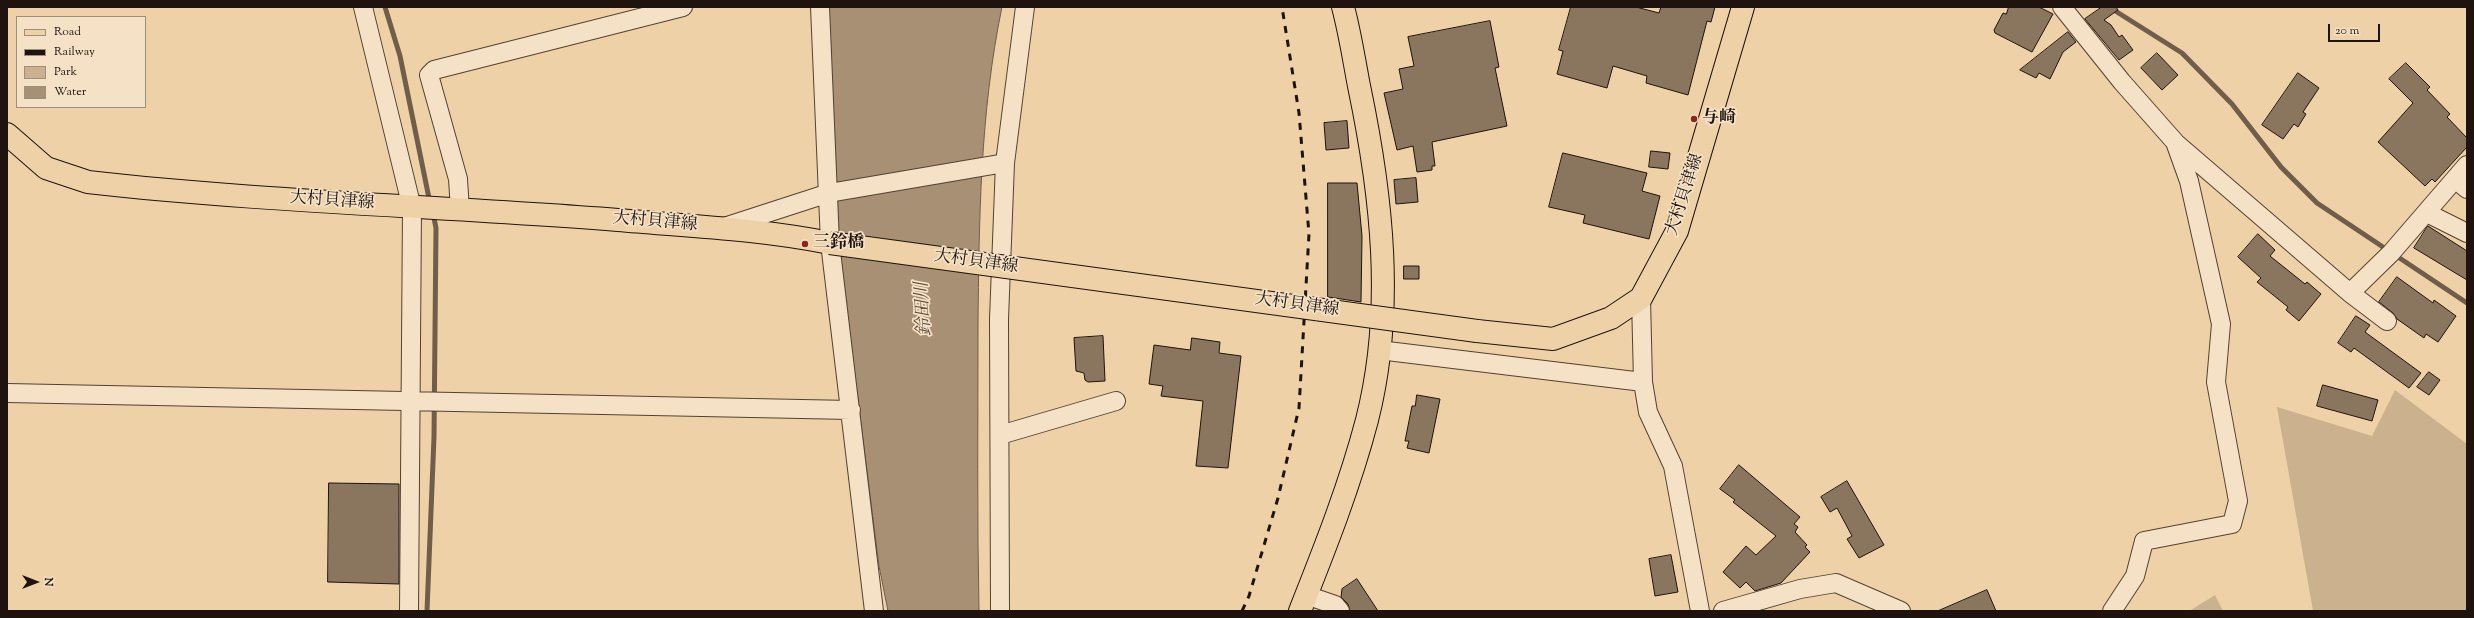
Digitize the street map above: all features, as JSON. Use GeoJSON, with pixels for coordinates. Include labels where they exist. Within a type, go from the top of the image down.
{"type":"FeatureCollection","features":[{"type":"Feature","properties":{"kind":"main road"},"geometry":{"type":"LineString","coordinates":[[1303,603],[1348,481],[1367,419],[1379,350],[1383,299],[1380,226],[1373,155],[1343,7]]}},
{"type":"Feature","properties":{"kind":"main road","name":"大村貝津線"},"geometry":{"type":"LineString","coordinates":[[7,134],[46,168],[88,182],[415,208],[515,212],[719,228],[804,237],[830,243],[1478,331],[1552,339],[1610,318],[1641,298],[1677,231],[1743,7]]}},
{"type":"Feature","properties":{"kind":"street"},"geometry":{"type":"LineString","coordinates":[[363,7],[415,208],[414,400],[409,611]]}},
{"type":"Feature","properties":{"kind":"street"},"geometry":{"type":"LineString","coordinates":[[452,210],[458,179],[429,75],[434,70],[683,7]]}},
{"type":"Feature","properties":{"kind":"street"},"geometry":{"type":"LineString","coordinates":[[820,7],[834,193],[830,243],[874,611]]}},
{"type":"Feature","properties":{"kind":"street"},"geometry":{"type":"LineString","coordinates":[[1000,611],[997,165],[1025,7]]}},
{"type":"Feature","properties":{"kind":"street"},"geometry":{"type":"LineString","coordinates":[[2062,7],[2122,82],[2175,142],[2350,293],[2387,321]]}},
{"type":"Feature","properties":{"kind":"street"},"geometry":{"type":"LineString","coordinates":[[2112,611],[2135,576],[2144,541],[2232,524],[2238,501],[2216,382],[2221,324],[2189,181],[2175,142]]}},
{"type":"Feature","properties":{"kind":"street"},"geometry":{"type":"LineString","coordinates":[[719,228],[834,193],[997,165]]}},
{"type":"Feature","properties":{"kind":"street"},"geometry":{"type":"LineString","coordinates":[[2350,293],[2391,253],[2408,232],[2427,213],[2461,184],[2467,165]]}},
{"type":"Feature","properties":{"kind":"street"},"geometry":{"type":"LineString","coordinates":[[2427,213],[2467,233]]}},
{"type":"Feature","properties":{"kind":"street"},"geometry":{"type":"LineString","coordinates":[[1641,298],[1643,382],[1648,412],[1673,466],[1700,611]]}},
{"type":"Feature","properties":{"kind":"street"},"geometry":{"type":"LineString","coordinates":[[1379,350],[1643,382]]}},
{"type":"Feature","properties":{"kind":"street"},"geometry":{"type":"LineString","coordinates":[[7,393],[851,410]]}},
{"type":"Feature","properties":{"kind":"street"},"geometry":{"type":"LineString","coordinates":[[1000,435],[1116,401]]}},
{"type":"Feature","properties":{"kind":"street"},"geometry":{"type":"LineString","coordinates":[[1723,611],[1746,608],[1800,589],[1836,583],[1901,611]]}},
{"type":"Feature","properties":{"kind":"street"},"geometry":{"type":"LineString","coordinates":[[1303,603],[1336,605],[1340,611]]}},
{"type":"Feature","properties":{"kind":"green space"},"geometry":{"type":"Polygon","coordinates":[[[2395,390],[2467,444],[2467,611],[2313,611],[2277,407],[2372,436],[2395,390]]]}},
{"type":"Feature","properties":{"kind":"green space"},"geometry":{"type":"Polygon","coordinates":[[[2215,595],[2223,611],[2191,611],[2191,610],[2215,595]]]}},
{"type":"Feature","properties":{"kind":"water","name":"鈴田川"},"geometry":{"type":"Polygon","coordinates":[[[825,7],[1002,7],[989,87],[980,207],[978,328],[979,611],[888,611],[879,566],[841,266],[825,7]]]}},
{"type":"Feature","properties":{"kind":"building"},"geometry":{"type":"Polygon","coordinates":[[[1571,7],[1636,7],[1659,13],[1661,7],[1715,7],[1711,22],[1707,21],[1688,95],[1646,83],[1647,76],[1613,66],[1607,88],[1557,74],[1563,51],[1559,50],[1571,7]]]}},
{"type":"Feature","properties":{"kind":"building"},"geometry":{"type":"Polygon","coordinates":[[[2009,7],[2039,7],[2053,14],[2032,52],[1995,33],[1994,30],[2003,13],[2006,14],[2009,7]]]}},
{"type":"Feature","properties":{"kind":"building"},"geometry":{"type":"Polygon","coordinates":[[[2102,7],[2116,7],[2118,10],[2104,20],[2111,25],[2119,37],[2122,35],[2133,50],[2119,60],[2085,19],[2102,7]]]}},
{"type":"Feature","properties":{"kind":"building"},"geometry":{"type":"Polygon","coordinates":[[[1490,21],[1499,67],[1495,68],[1507,126],[1432,142],[1435,166],[1432,166],[1432,170],[1417,172],[1413,146],[1397,150],[1384,93],[1403,89],[1399,69],[1414,66],[1408,37],[1490,21]]]}},
{"type":"Feature","properties":{"kind":"building"},"geometry":{"type":"Polygon","coordinates":[[[2068,32],[2076,42],[2063,52],[2050,79],[2039,73],[2036,78],[2020,70],[2068,32]]]}},
{"type":"Feature","properties":{"kind":"building"},"geometry":{"type":"Polygon","coordinates":[[[2157,53],[2178,75],[2162,90],[2141,68],[2157,53]]]}},
{"type":"Feature","properties":{"kind":"building"},"geometry":{"type":"Polygon","coordinates":[[[2406,63],[2430,87],[2427,90],[2450,114],[2447,117],[2467,138],[2467,147],[2435,182],[2432,179],[2425,186],[2378,142],[2413,103],[2389,79],[2406,63]]]}},
{"type":"Feature","properties":{"kind":"building"},"geometry":{"type":"Polygon","coordinates":[[[2298,73],[2319,88],[2303,112],[2306,114],[2298,127],[2294,124],[2283,139],[2262,125],[2298,73]]]}},
{"type":"Feature","properties":{"kind":"building"},"geometry":{"type":"Polygon","coordinates":[[[1347,121],[1349,148],[1326,150],[1324,123],[1347,121]]]}},
{"type":"Feature","properties":{"kind":"building"},"geometry":{"type":"Polygon","coordinates":[[[1651,151],[1670,153],[1668,169],[1649,167],[1651,151]]]}},
{"type":"Feature","properties":{"kind":"building"},"geometry":{"type":"Polygon","coordinates":[[[1563,153],[1647,173],[1642,191],[1660,196],[1649,239],[1583,223],[1585,215],[1549,207],[1563,153]]]}},
{"type":"Feature","properties":{"kind":"building"},"geometry":{"type":"Polygon","coordinates":[[[1416,178],[1418,202],[1396,204],[1394,180],[1416,178]]]}},
{"type":"Feature","properties":{"kind":"building"},"geometry":{"type":"Polygon","coordinates":[[[1328,183],[1357,183],[1362,236],[1361,302],[1328,297],[1328,183]]]}},
{"type":"Feature","properties":{"kind":"building"},"geometry":{"type":"Polygon","coordinates":[[[2428,226],[2467,251],[2467,280],[2414,248],[2428,226]]]}},
{"type":"Feature","properties":{"kind":"building"},"geometry":{"type":"Polygon","coordinates":[[[2258,234],[2275,250],[2270,256],[2305,284],[2307,282],[2321,294],[2299,321],[2286,310],[2288,307],[2257,282],[2261,278],[2238,257],[2258,234]]]}},
{"type":"Feature","properties":{"kind":"building"},"geometry":{"type":"Polygon","coordinates":[[[1404,266],[1419,266],[1419,279],[1404,279],[1404,266]]]}},
{"type":"Feature","properties":{"kind":"building"},"geometry":{"type":"Polygon","coordinates":[[[2397,277],[2433,303],[2434,300],[2456,316],[2438,342],[2426,334],[2424,338],[2397,319],[2393,313],[2379,302],[2397,277]]]}},
{"type":"Feature","properties":{"kind":"building"},"geometry":{"type":"Polygon","coordinates":[[[2356,316],[2370,325],[2365,332],[2421,373],[2409,388],[2354,348],[2351,352],[2338,343],[2356,316]]]}},
{"type":"Feature","properties":{"kind":"building"},"geometry":{"type":"Polygon","coordinates":[[[1103,336],[1105,381],[1088,382],[1085,380],[1084,373],[1076,371],[1074,338],[1103,336]]]}},
{"type":"Feature","properties":{"kind":"building"},"geometry":{"type":"Polygon","coordinates":[[[1192,338],[1220,342],[1219,353],[1241,356],[1228,468],[1196,466],[1203,401],[1161,396],[1163,386],[1149,384],[1154,345],[1190,350],[1192,338]]]}},
{"type":"Feature","properties":{"kind":"building"},"geometry":{"type":"Polygon","coordinates":[[[2429,372],[2440,380],[2429,395],[2417,387],[2429,372]]]}},
{"type":"Feature","properties":{"kind":"building"},"geometry":{"type":"Polygon","coordinates":[[[2323,385],[2378,400],[2372,421],[2317,406],[2323,385]]]}},
{"type":"Feature","properties":{"kind":"building"},"geometry":{"type":"Polygon","coordinates":[[[1417,395],[1440,399],[1429,453],[1407,448],[1409,441],[1405,441],[1412,406],[1415,406],[1417,395]]]}},
{"type":"Feature","properties":{"kind":"building"},"geometry":{"type":"Polygon","coordinates":[[[1739,465],[1800,517],[1794,524],[1798,527],[1795,532],[1807,545],[1805,547],[1810,552],[1781,583],[1755,591],[1746,582],[1740,588],[1723,572],[1746,546],[1756,555],[1776,536],[1733,502],[1735,500],[1720,489],[1739,465]]]}},
{"type":"Feature","properties":{"kind":"building"},"geometry":{"type":"Polygon","coordinates":[[[1847,481],[1884,545],[1859,558],[1847,539],[1852,536],[1837,508],[1830,512],[1821,497],[1847,481]]]}},
{"type":"Feature","properties":{"kind":"building"},"geometry":{"type":"Polygon","coordinates":[[[329,483],[399,484],[399,584],[328,582],[329,483]]]}},
{"type":"Feature","properties":{"kind":"building"},"geometry":{"type":"Polygon","coordinates":[[[1671,555],[1678,592],[1655,596],[1649,559],[1671,555]]]}},
{"type":"Feature","properties":{"kind":"building"},"geometry":{"type":"Polygon","coordinates":[[[1357,579],[1378,611],[1350,611],[1348,604],[1341,597],[1342,589],[1357,579]]]}},
{"type":"Feature","properties":{"kind":"building"},"geometry":{"type":"Polygon","coordinates":[[[1987,590],[1996,611],[1938,611],[1987,590]]]}},
{"type":"Feature","properties":{"kind":"waterway"},"geometry":{"type":"LineString","coordinates":[[385,7],[400,56],[430,203]]}},
{"type":"Feature","properties":{"kind":"waterway"},"geometry":{"type":"LineString","coordinates":[[2109,7],[2182,53],[2232,104],[2281,167],[2317,203],[2467,303]]}},
{"type":"Feature","properties":{"kind":"waterway"},"geometry":{"type":"LineString","coordinates":[[427,611],[434,437],[436,228],[433,213]]}},
{"type":"Feature","properties":{"kind":"railway"},"geometry":{"type":"LineString","coordinates":[[1242,611],[1249,596],[1278,498],[1299,408],[1309,234],[1299,113],[1282,7]]}},
{"type":"Feature","properties":{"kind":"place","name":"与崎"},"geometry":{"type":"Point","coordinates":[1694,119]}},
{"type":"Feature","properties":{"kind":"place","name":"三鈴橋"},"geometry":{"type":"Point","coordinates":[805,244]}}]}
